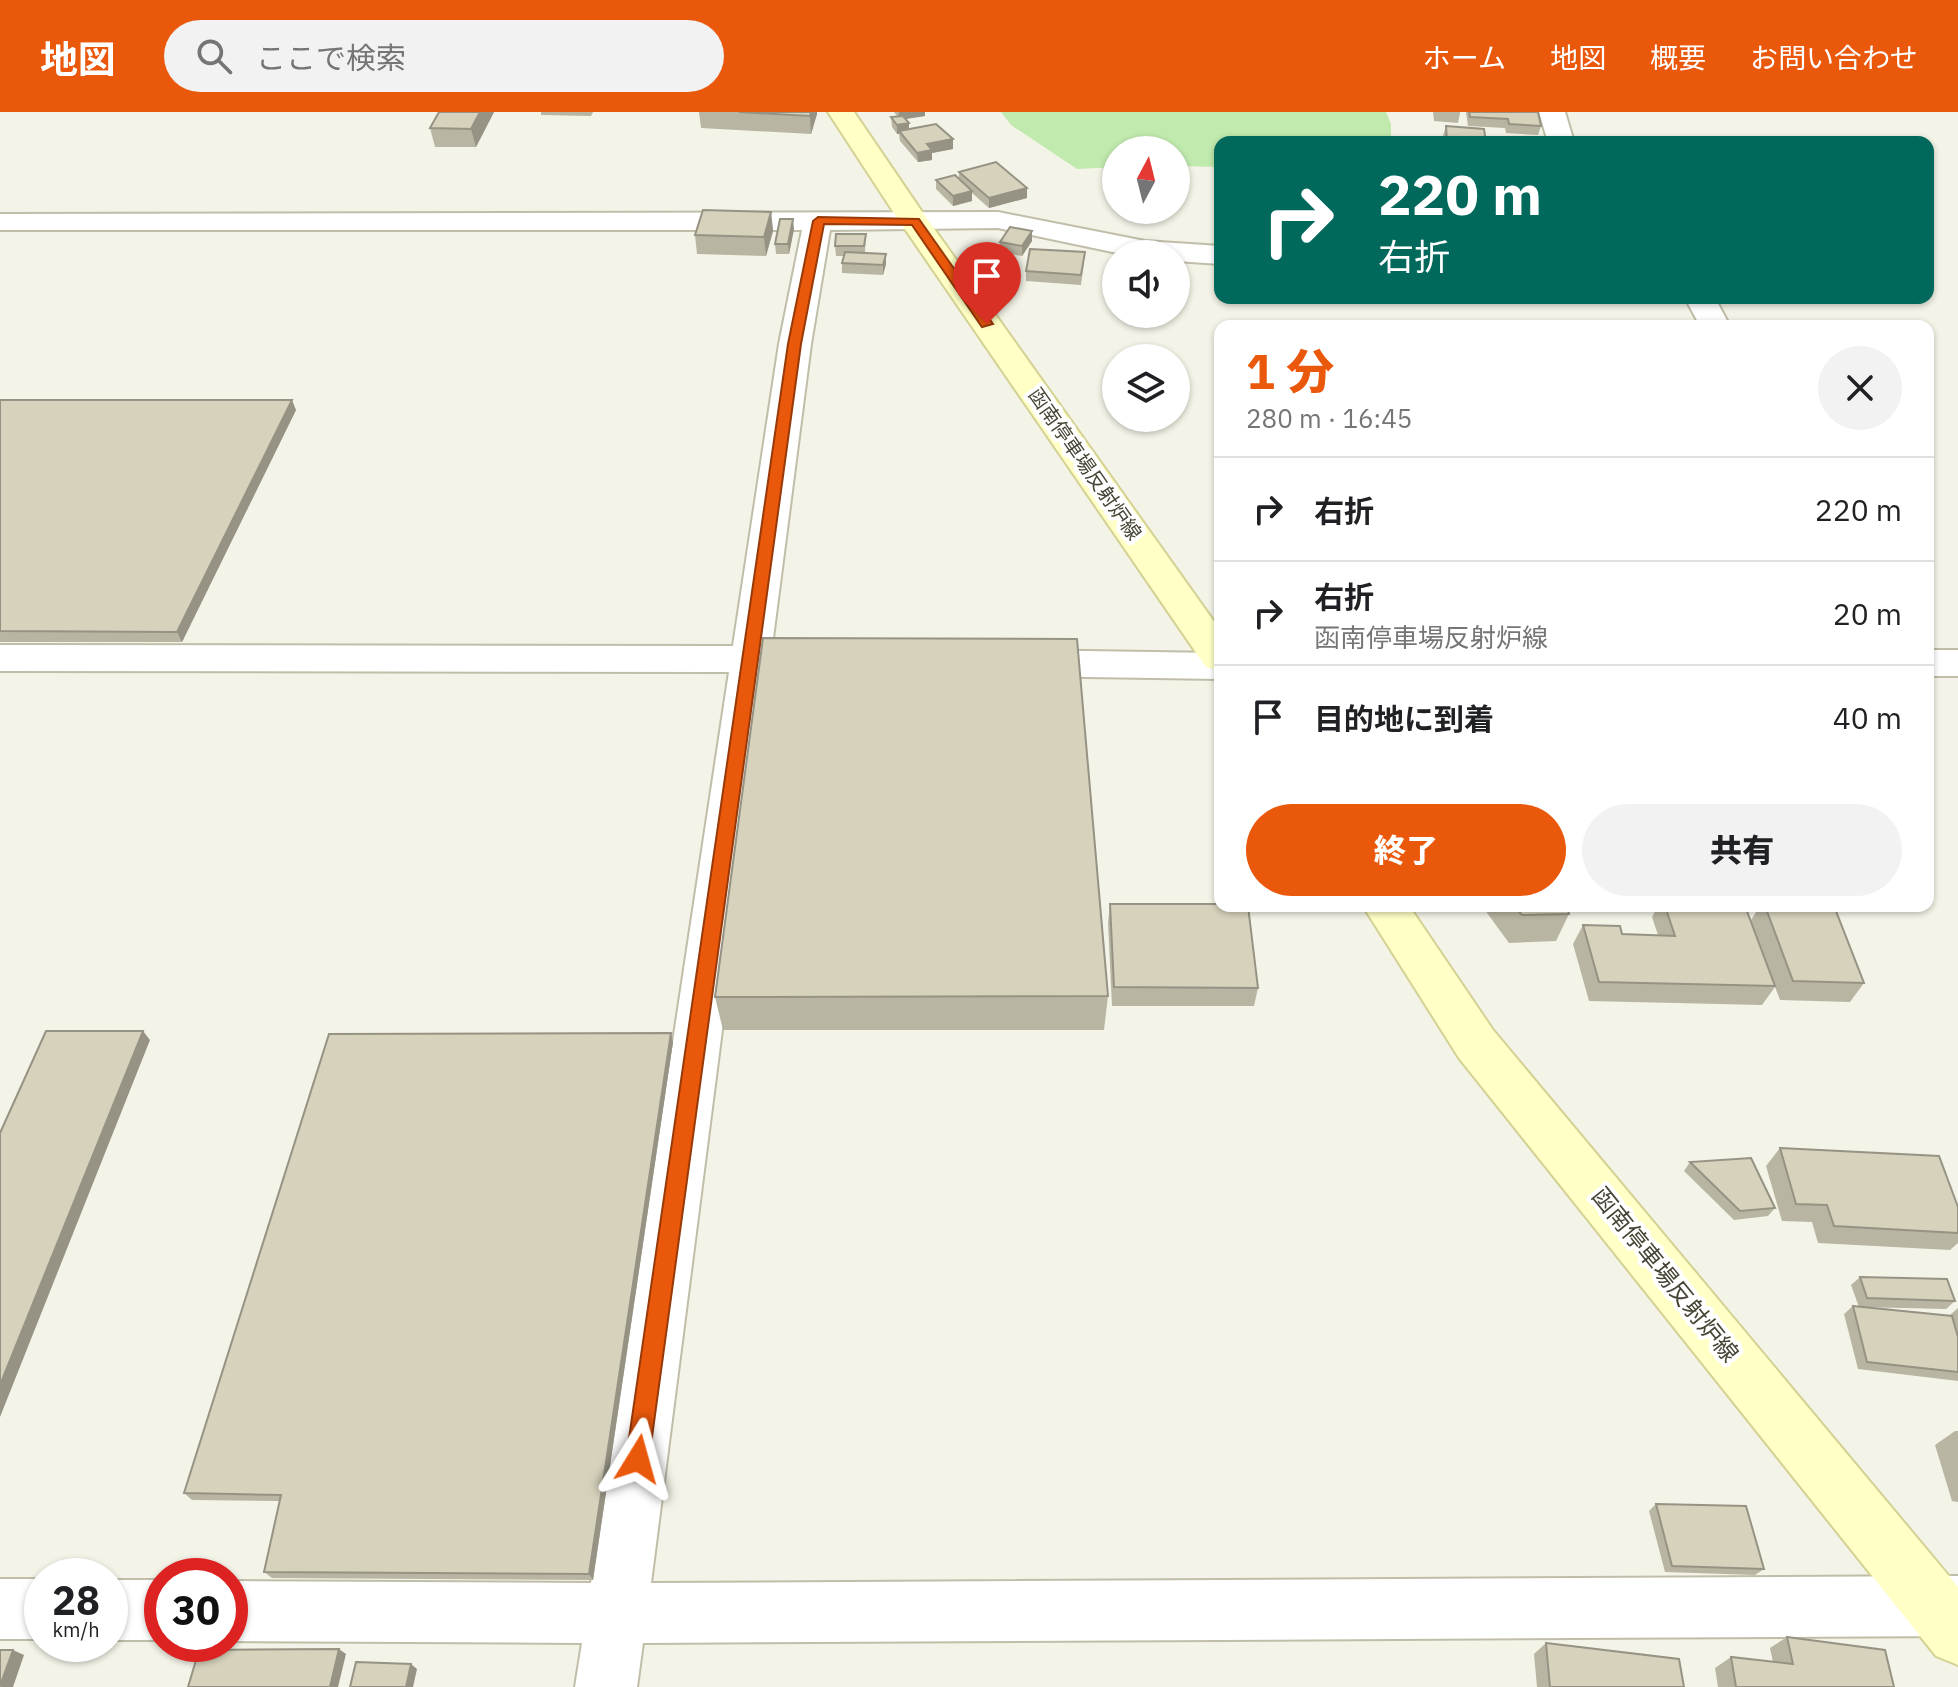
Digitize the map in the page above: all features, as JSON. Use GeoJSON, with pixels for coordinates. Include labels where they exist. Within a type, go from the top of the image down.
{"type":"FeatureCollection","features":[{"type":"Feature","properties":{"kind":"main road","name":"函南停車場反射炉線"},"geometry":{"type":"LineString","coordinates":[[841,112],[1214,649]]}},
{"type":"Feature","properties":{"kind":"main road","name":"函南停車場反射炉線"},"geometry":{"type":"LineString","coordinates":[[1389,912],[1476,1044],[1950,1615]]}},
{"type":"Feature","properties":{"kind":"street"},"geometry":{"type":"LineString","coordinates":[[1552,112],[1559,136]]}},
{"type":"Feature","properties":{"kind":"street"},"geometry":{"type":"LineString","coordinates":[[0,222],[818,221],[907,211],[998,220],[1145,250],[1214,255]]}},
{"type":"Feature","properties":{"kind":"street"},"geometry":{"type":"LineString","coordinates":[[606,1687],[795,344],[818,221]]}},
{"type":"Feature","properties":{"kind":"street"},"geometry":{"type":"LineString","coordinates":[[0,658],[814,659]]}},
{"type":"Feature","properties":{"kind":"street"},"geometry":{"type":"LineString","coordinates":[[986,662],[1214,666]]}},
{"type":"Feature","properties":{"kind":"street"},"geometry":{"type":"LineString","coordinates":[[1934,663],[1958,663]]}},
{"type":"Feature","properties":{"kind":"street"},"geometry":{"type":"LineString","coordinates":[[0,1609],[24,1609]]}},
{"type":"Feature","properties":{"kind":"street"},"geometry":{"type":"LineString","coordinates":[[248,1611],[1950,1615]]}},
{"type":"Feature","properties":{"kind":"green space"},"geometry":{"type":"Polygon","coordinates":[[[1001,112],[1386,112],[1391,124],[1391,136],[1214,136],[1214,167],[1190,166],[1190,136],[1102,136],[1102,168],[1077,169],[1011,125],[1001,112]]]}},
{"type":"Feature","properties":{"kind":"building"},"geometry":{"type":"Polygon","coordinates":[[[439,112],[480,112],[471,129],[430,128],[439,112]]]}},
{"type":"Feature","properties":{"kind":"building"},"geometry":{"type":"Polygon","coordinates":[[[739,112],[811,112],[810,116],[739,112]]]}},
{"type":"Feature","properties":{"kind":"building"},"geometry":{"type":"Polygon","coordinates":[[[1469,112],[1538,112],[1541,126],[1509,124],[1508,119],[1470,117],[1469,112]]]}},
{"type":"Feature","properties":{"kind":"building"},"geometry":{"type":"Polygon","coordinates":[[[903,116],[909,123],[897,125],[891,117],[903,116]]]}},
{"type":"Feature","properties":{"kind":"building"},"geometry":{"type":"Polygon","coordinates":[[[936,124],[953,139],[927,144],[932,150],[917,153],[899,131],[936,124]]]}},
{"type":"Feature","properties":{"kind":"building"},"geometry":{"type":"Polygon","coordinates":[[[1446,126],[1484,129],[1485,136],[1447,136],[1446,126]]]}},
{"type":"Feature","properties":{"kind":"building"},"geometry":{"type":"Polygon","coordinates":[[[996,162],[1027,188],[989,198],[959,172],[996,162]]]}},
{"type":"Feature","properties":{"kind":"building"},"geometry":{"type":"Polygon","coordinates":[[[955,175],[972,191],[953,196],[936,180],[955,175]]]}},
{"type":"Feature","properties":{"kind":"building"},"geometry":{"type":"Polygon","coordinates":[[[703,210],[771,212],[764,237],[695,235],[703,210]]]}},
{"type":"Feature","properties":{"kind":"building"},"geometry":{"type":"Polygon","coordinates":[[[780,219],[793,219],[788,244],[775,244],[780,219]]]}},
{"type":"Feature","properties":{"kind":"building"},"geometry":{"type":"Polygon","coordinates":[[[1010,227],[1032,231],[1022,246],[1000,242],[1010,227]]]}},
{"type":"Feature","properties":{"kind":"building"},"geometry":{"type":"Polygon","coordinates":[[[836,234],[866,234],[864,246],[835,246],[836,234]]]}},
{"type":"Feature","properties":{"kind":"building"},"geometry":{"type":"Polygon","coordinates":[[[1030,249],[1085,252],[1081,275],[1026,271],[1030,249]]]}},
{"type":"Feature","properties":{"kind":"building"},"geometry":{"type":"Polygon","coordinates":[[[845,252],[886,254],[883,265],[842,263],[845,252]]]}},
{"type":"Feature","properties":{"kind":"building"},"geometry":{"type":"Polygon","coordinates":[[[0,400],[292,400],[177,632],[0,631],[0,400]]]}},
{"type":"Feature","properties":{"kind":"building"},"geometry":{"type":"Polygon","coordinates":[[[763,638],[1077,639],[1108,996],[715,997],[763,638]]]}},
{"type":"Feature","properties":{"kind":"building"},"geometry":{"type":"Polygon","coordinates":[[[1110,904],[1214,904],[1214,912],[1249,912],[1258,988],[1114,987],[1110,904]]]}},
{"type":"Feature","properties":{"kind":"building"},"geometry":{"type":"Polygon","coordinates":[[[1519,912],[1569,914],[1522,915],[1519,912]]]}},
{"type":"Feature","properties":{"kind":"building"},"geometry":{"type":"Polygon","coordinates":[[[1667,912],[1747,912],[1775,986],[1599,982],[1583,925],[1620,926],[1622,934],[1675,936],[1667,912]]]}},
{"type":"Feature","properties":{"kind":"building"},"geometry":{"type":"Polygon","coordinates":[[[1767,912],[1836,912],[1864,983],[1793,981],[1767,912]]]}},
{"type":"Feature","properties":{"kind":"building"},"geometry":{"type":"Polygon","coordinates":[[[46,1031],[143,1031],[0,1385],[0,1133],[46,1031]]]}},
{"type":"Feature","properties":{"kind":"building"},"geometry":{"type":"Polygon","coordinates":[[[671,1033],[589,1574],[264,1572],[281,1495],[184,1493],[329,1034],[671,1033]]]}},
{"type":"Feature","properties":{"kind":"building"},"geometry":{"type":"Polygon","coordinates":[[[1780,1148],[1939,1156],[1958,1207],[1958,1233],[1834,1226],[1827,1205],[1796,1204],[1780,1148]]]}},
{"type":"Feature","properties":{"kind":"building"},"geometry":{"type":"Polygon","coordinates":[[[1751,1158],[1775,1208],[1740,1211],[1690,1162],[1751,1158]]]}},
{"type":"Feature","properties":{"kind":"building"},"geometry":{"type":"Polygon","coordinates":[[[1860,1277],[1947,1279],[1955,1301],[1867,1298],[1860,1277]]]}},
{"type":"Feature","properties":{"kind":"building"},"geometry":{"type":"Polygon","coordinates":[[[1853,1306],[1952,1316],[1958,1337],[1958,1372],[1867,1362],[1853,1306]]]}},
{"type":"Feature","properties":{"kind":"building"},"geometry":{"type":"Polygon","coordinates":[[[1656,1504],[1746,1506],[1764,1569],[1672,1566],[1656,1504]]]}},
{"type":"Feature","properties":{"kind":"building"},"geometry":{"type":"Polygon","coordinates":[[[1787,1637],[1885,1650],[1894,1687],[1736,1687],[1731,1657],[1793,1664],[1787,1637]]]}},
{"type":"Feature","properties":{"kind":"building"},"geometry":{"type":"Polygon","coordinates":[[[1546,1643],[1679,1659],[1684,1687],[1550,1687],[1546,1643]]]}},
{"type":"Feature","properties":{"kind":"building"},"geometry":{"type":"Polygon","coordinates":[[[339,1649],[330,1687],[188,1687],[195,1662],[248,1662],[248,1650],[339,1649]]]}},
{"type":"Feature","properties":{"kind":"building"},"geometry":{"type":"Polygon","coordinates":[[[0,1650],[13,1650],[0,1686],[0,1650]]]}},
{"type":"Feature","properties":{"kind":"building"},"geometry":{"type":"Polygon","coordinates":[[[356,1662],[411,1664],[406,1687],[350,1687],[356,1662]]]}},
{"type":"Feature","properties":{"kind":"route"},"geometry":{"type":"LineString","coordinates":[[638,1459],[795,344],[818,221],[915,222],[987,324]]}}]}
